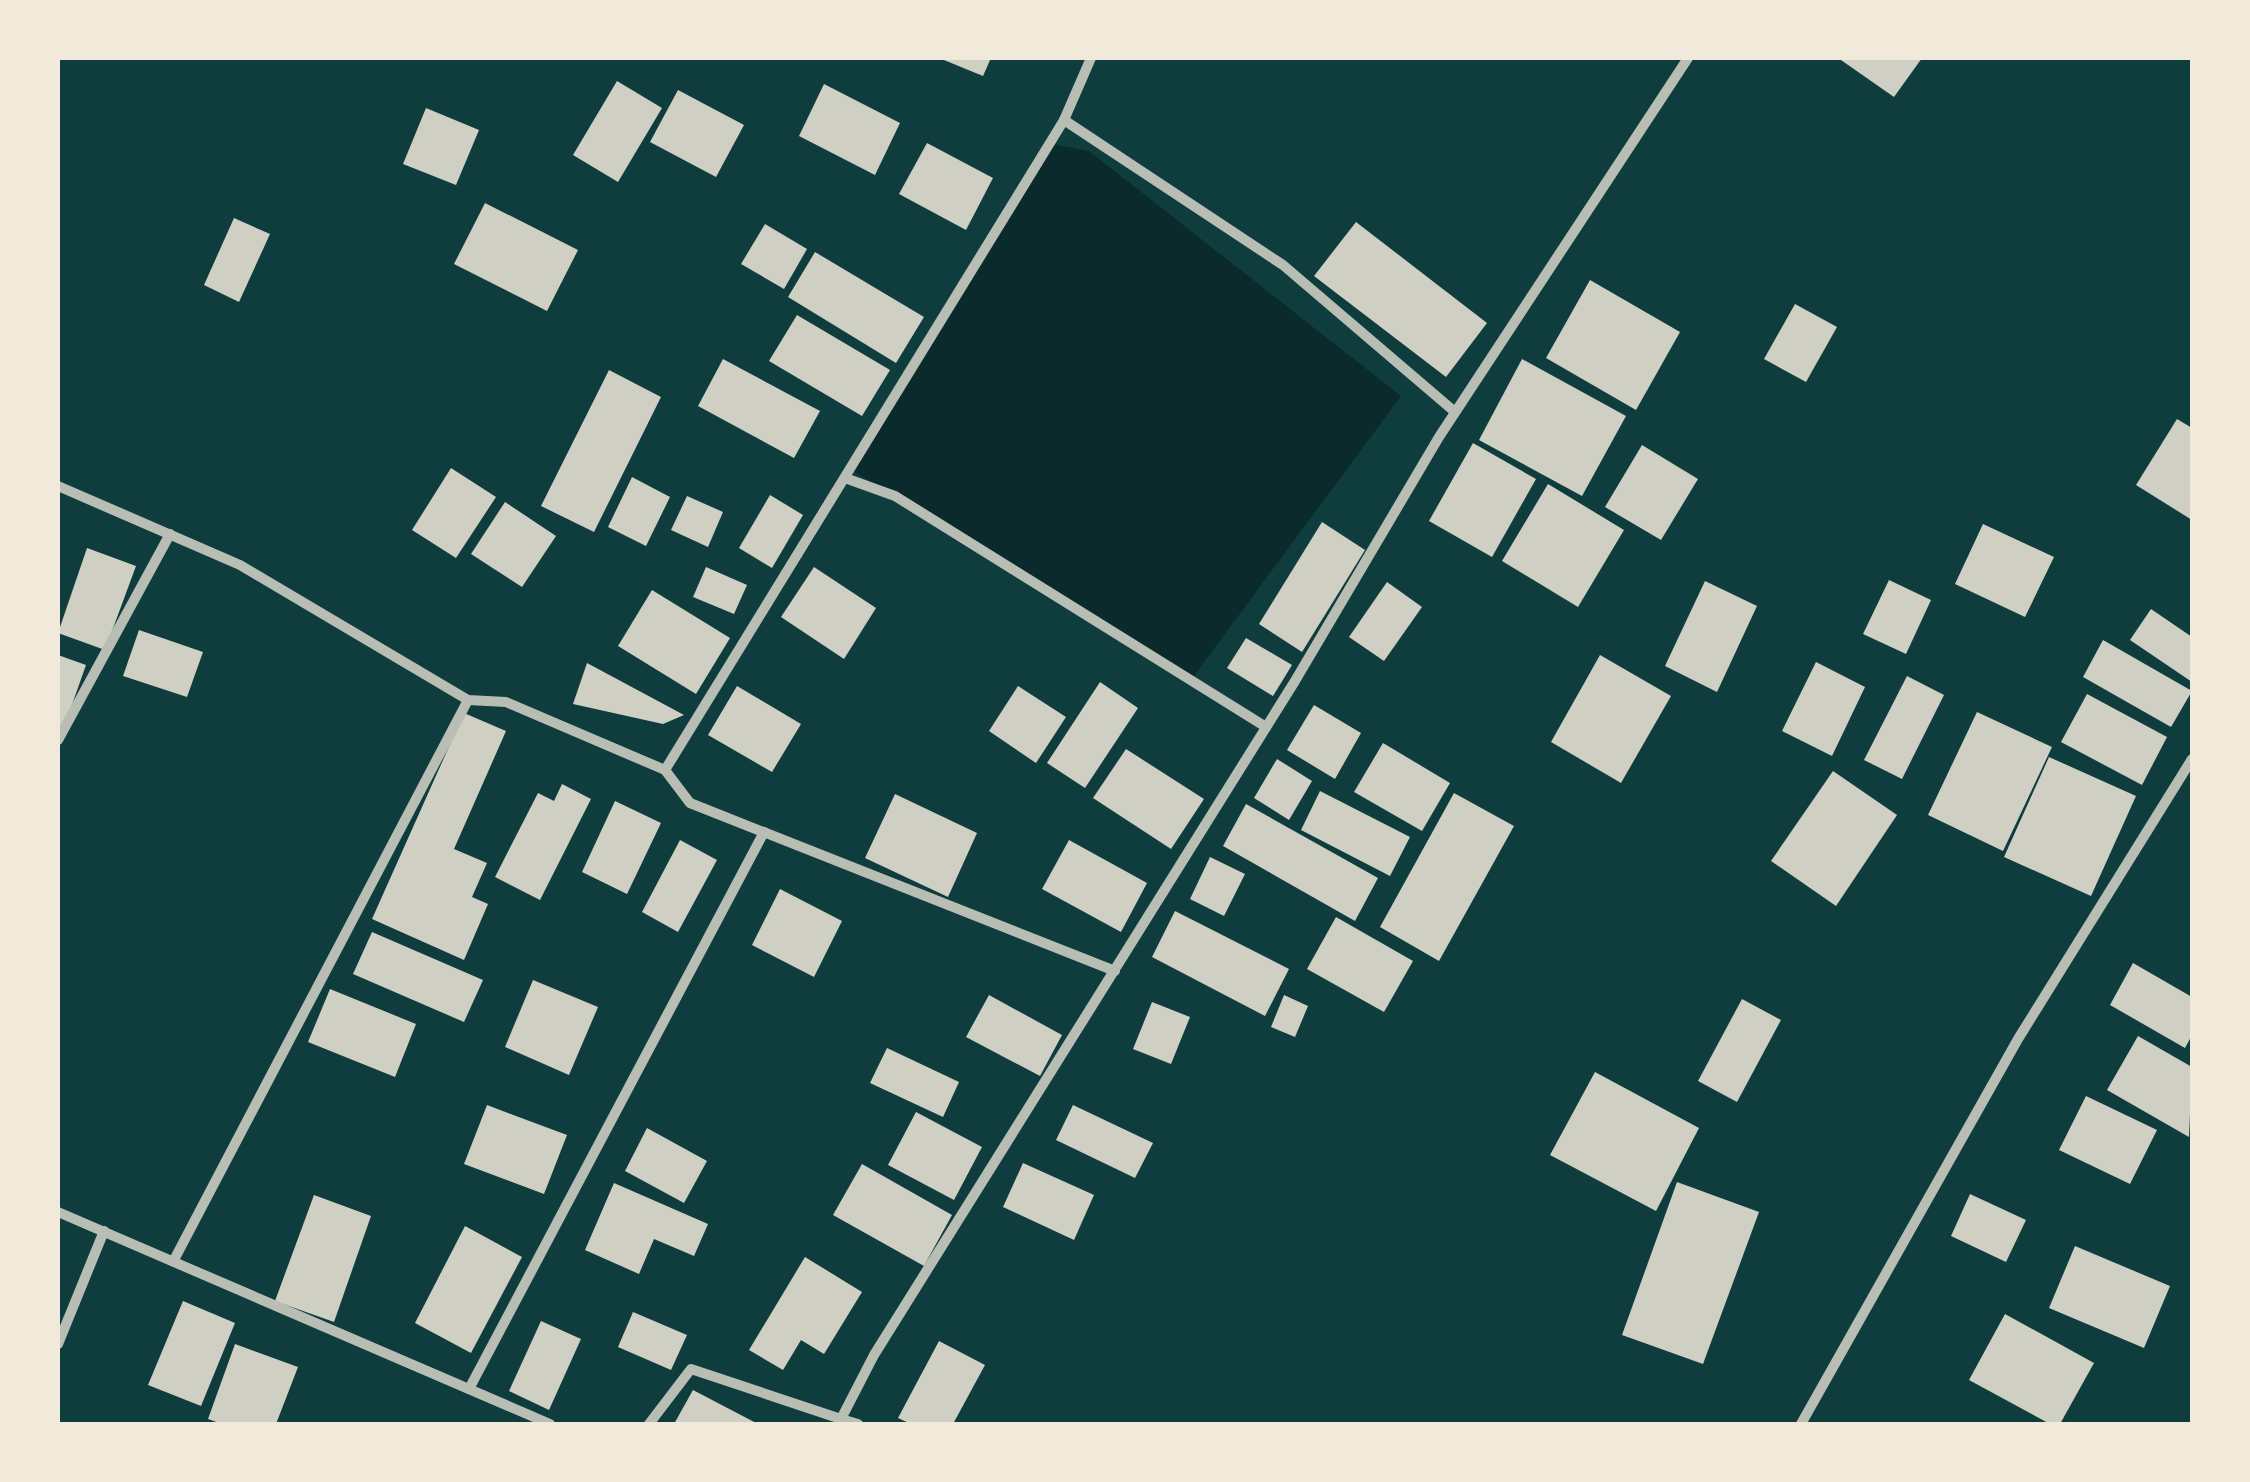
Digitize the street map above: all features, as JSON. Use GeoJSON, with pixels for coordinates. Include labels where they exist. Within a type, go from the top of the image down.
{"type":"FeatureCollection","features":[{"type":"Feature","properties":{"kind":"street"},"geometry":{"type":"LineString","coordinates":[[666,770],[1064,120],[1090,58]]}},
{"type":"Feature","properties":{"kind":"street"},"geometry":{"type":"LineString","coordinates":[[841,1419],[904,1305],[1266,727],[1455,412],[1688,58]]}},
{"type":"Feature","properties":{"kind":"street"},"geometry":{"type":"LineString","coordinates":[[1064,120],[1283,265],[1455,412]]}},
{"type":"Feature","properties":{"kind":"street"},"geometry":{"type":"LineString","coordinates":[[844,478],[895,496],[1266,727]]}},
{"type":"Feature","properties":{"kind":"street"},"geometry":{"type":"LineString","coordinates":[[58,486],[240,565],[468,700],[506,702],[666,770],[690,803],[1115,970]]}},
{"type":"Feature","properties":{"kind":"street"},"geometry":{"type":"LineString","coordinates":[[58,740],[170,534]]}},
{"type":"Feature","properties":{"kind":"street"},"geometry":{"type":"LineString","coordinates":[[174,1260],[468,700]]}},
{"type":"Feature","properties":{"kind":"street"},"geometry":{"type":"LineString","coordinates":[[1801,1424],[2018,1039],[2192,759]]}},
{"type":"Feature","properties":{"kind":"street"},"geometry":{"type":"LineString","coordinates":[[470,1390],[764,832]]}},
{"type":"Feature","properties":{"kind":"street"},"geometry":{"type":"LineString","coordinates":[[58,1212],[550,1424]]}},
{"type":"Feature","properties":{"kind":"street"},"geometry":{"type":"LineString","coordinates":[[58,1344],[104,1231]]}},
{"type":"Feature","properties":{"kind":"street"},"geometry":{"type":"LineString","coordinates":[[650,1424],[691,1369],[858,1424]]}},
{"type":"Feature","properties":{"kind":"water"},"geometry":{"type":"Polygon","coordinates":[[[1052,144],[1089,151],[1401,396],[1193,677],[850,469],[1052,144]]]}},
{"type":"Feature","properties":{"kind":"building"},"geometry":{"type":"Polygon","coordinates":[[[939,58],[991,58],[983,76],[939,58]]]}},
{"type":"Feature","properties":{"kind":"building"},"geometry":{"type":"Polygon","coordinates":[[[1838,58],[1922,58],[1894,97],[1838,58]]]}},
{"type":"Feature","properties":{"kind":"building"},"geometry":{"type":"Polygon","coordinates":[[[617,81],[662,108],[618,182],[573,155],[617,81]]]}},
{"type":"Feature","properties":{"kind":"building"},"geometry":{"type":"Polygon","coordinates":[[[824,84],[900,123],[875,175],[799,136],[824,84]]]}},
{"type":"Feature","properties":{"kind":"building"},"geometry":{"type":"Polygon","coordinates":[[[678,90],[744,125],[716,177],[650,142],[678,90]]]}},
{"type":"Feature","properties":{"kind":"building"},"geometry":{"type":"Polygon","coordinates":[[[426,108],[479,130],[456,185],[403,164],[426,108]]]}},
{"type":"Feature","properties":{"kind":"building"},"geometry":{"type":"Polygon","coordinates":[[[927,143],[993,178],[966,230],[899,194],[927,143]]]}},
{"type":"Feature","properties":{"kind":"building"},"geometry":{"type":"Polygon","coordinates":[[[485,203],[578,250],[547,311],[454,264],[485,203]]]}},
{"type":"Feature","properties":{"kind":"building"},"geometry":{"type":"Polygon","coordinates":[[[234,218],[270,234],[239,302],[204,285],[234,218]]]}},
{"type":"Feature","properties":{"kind":"building"},"geometry":{"type":"Polygon","coordinates":[[[1356,222],[1487,323],[1446,377],[1314,276],[1356,222]]]}},
{"type":"Feature","properties":{"kind":"building"},"geometry":{"type":"Polygon","coordinates":[[[765,224],[807,249],[784,289],[741,264],[765,224]]]}},
{"type":"Feature","properties":{"kind":"building"},"geometry":{"type":"Polygon","coordinates":[[[815,252],[924,317],[896,363],[788,297],[815,252]]]}},
{"type":"Feature","properties":{"kind":"building"},"geometry":{"type":"Polygon","coordinates":[[[1590,280],[1680,332],[1636,410],[1546,358],[1590,280]]]}},
{"type":"Feature","properties":{"kind":"building"},"geometry":{"type":"Polygon","coordinates":[[[1795,304],[1837,327],[1806,382],[1764,359],[1795,304]]]}},
{"type":"Feature","properties":{"kind":"building"},"geometry":{"type":"Polygon","coordinates":[[[797,315],[890,370],[862,416],[769,361],[797,315]]]}},
{"type":"Feature","properties":{"kind":"building"},"geometry":{"type":"Polygon","coordinates":[[[723,359],[820,411],[794,458],[698,406],[723,359]]]}},
{"type":"Feature","properties":{"kind":"building"},"geometry":{"type":"Polygon","coordinates":[[[1522,359],[1626,416],[1582,496],[1479,440],[1522,359]]]}},
{"type":"Feature","properties":{"kind":"building"},"geometry":{"type":"Polygon","coordinates":[[[609,370],[661,397],[594,532],[541,506],[609,370]]]}},
{"type":"Feature","properties":{"kind":"building"},"geometry":{"type":"Polygon","coordinates":[[[2177,419],[2192,428],[2192,520],[2136,485],[2177,419]]]}},
{"type":"Feature","properties":{"kind":"building"},"geometry":{"type":"Polygon","coordinates":[[[1473,443],[1536,479],[1492,557],[1429,521],[1473,443]]]}},
{"type":"Feature","properties":{"kind":"building"},"geometry":{"type":"Polygon","coordinates":[[[1642,445],[1698,479],[1661,540],[1605,507],[1642,445]]]}},
{"type":"Feature","properties":{"kind":"building"},"geometry":{"type":"Polygon","coordinates":[[[451,468],[496,497],[456,558],[412,530],[451,468]]]}},
{"type":"Feature","properties":{"kind":"building"},"geometry":{"type":"Polygon","coordinates":[[[632,477],[670,497],[646,546],[608,527],[632,477]]]}},
{"type":"Feature","properties":{"kind":"building"},"geometry":{"type":"Polygon","coordinates":[[[1548,484],[1624,530],[1578,607],[1502,561],[1548,484]]]}},
{"type":"Feature","properties":{"kind":"building"},"geometry":{"type":"Polygon","coordinates":[[[770,495],[803,515],[772,568],[739,548],[770,495]]]}},
{"type":"Feature","properties":{"kind":"building"},"geometry":{"type":"Polygon","coordinates":[[[687,496],[723,512],[708,547],[671,530],[687,496]]]}},
{"type":"Feature","properties":{"kind":"building"},"geometry":{"type":"Polygon","coordinates":[[[505,502],[556,536],[522,587],[471,554],[505,502]]]}},
{"type":"Feature","properties":{"kind":"building"},"geometry":{"type":"Polygon","coordinates":[[[1322,522],[1365,550],[1302,652],[1259,624],[1322,522]]]}},
{"type":"Feature","properties":{"kind":"building"},"geometry":{"type":"Polygon","coordinates":[[[1983,524],[2054,557],[2025,617],[1955,584],[1983,524]]]}},
{"type":"Feature","properties":{"kind":"building"},"geometry":{"type":"Polygon","coordinates":[[[87,548],[136,566],[105,650],[58,633],[87,548]]]}},
{"type":"Feature","properties":{"kind":"building"},"geometry":{"type":"Polygon","coordinates":[[[706,567],[747,585],[734,614],[693,597],[706,567]]]}},
{"type":"Feature","properties":{"kind":"building"},"geometry":{"type":"Polygon","coordinates":[[[814,567],[876,608],[844,659],[781,617],[814,567]]]}},
{"type":"Feature","properties":{"kind":"building"},"geometry":{"type":"Polygon","coordinates":[[[1889,580],[1931,600],[1906,654],[1863,634],[1889,580]]]}},
{"type":"Feature","properties":{"kind":"building"},"geometry":{"type":"Polygon","coordinates":[[[1705,581],[1757,606],[1717,692],[1665,666],[1705,581]]]}},
{"type":"Feature","properties":{"kind":"building"},"geometry":{"type":"Polygon","coordinates":[[[1387,582],[1422,607],[1384,661],[1349,637],[1387,582]]]}},
{"type":"Feature","properties":{"kind":"building"},"geometry":{"type":"Polygon","coordinates":[[[652,590],[730,638],[696,694],[618,646],[652,590]]]}},
{"type":"Feature","properties":{"kind":"building"},"geometry":{"type":"Polygon","coordinates":[[[2151,609],[2192,637],[2192,682],[2130,640],[2151,609]]]}},
{"type":"Feature","properties":{"kind":"building"},"geometry":{"type":"Polygon","coordinates":[[[139,630],[203,652],[187,697],[123,676],[139,630]]]}},
{"type":"Feature","properties":{"kind":"building"},"geometry":{"type":"Polygon","coordinates":[[[1246,638],[1292,665],[1273,696],[1227,668],[1246,638]]]}},
{"type":"Feature","properties":{"kind":"building"},"geometry":{"type":"Polygon","coordinates":[[[2103,640],[2192,691],[2171,727],[2083,677],[2103,640]]]}},
{"type":"Feature","properties":{"kind":"building"},"geometry":{"type":"Polygon","coordinates":[[[58,655],[86,665],[62,733],[58,731],[58,655]]]}},
{"type":"Feature","properties":{"kind":"building"},"geometry":{"type":"Polygon","coordinates":[[[1600,655],[1671,696],[1621,783],[1551,742],[1600,655]]]}},
{"type":"Feature","properties":{"kind":"building"},"geometry":{"type":"Polygon","coordinates":[[[1816,662],[1865,687],[1832,756],[1782,731],[1816,662]]]}},
{"type":"Feature","properties":{"kind":"building"},"geometry":{"type":"Polygon","coordinates":[[[587,663],[684,715],[663,724],[573,704],[587,663]]]}},
{"type":"Feature","properties":{"kind":"building"},"geometry":{"type":"Polygon","coordinates":[[[1907,676],[1944,695],[1902,779],[1864,760],[1907,676]]]}},
{"type":"Feature","properties":{"kind":"building"},"geometry":{"type":"Polygon","coordinates":[[[1100,682],[1138,708],[1085,788],[1047,763],[1100,682]]]}},
{"type":"Feature","properties":{"kind":"building"},"geometry":{"type":"Polygon","coordinates":[[[737,686],[801,724],[772,772],[708,735],[737,686]]]}},
{"type":"Feature","properties":{"kind":"building"},"geometry":{"type":"Polygon","coordinates":[[[1018,686],[1066,717],[1036,763],[989,731],[1018,686]]]}},
{"type":"Feature","properties":{"kind":"building"},"geometry":{"type":"Polygon","coordinates":[[[2087,694],[2167,737],[2142,785],[2061,742],[2087,694]]]}},
{"type":"Feature","properties":{"kind":"building"},"geometry":{"type":"Polygon","coordinates":[[[1314,705],[1361,733],[1335,779],[1287,750],[1314,705]]]}},
{"type":"Feature","properties":{"kind":"building"},"geometry":{"type":"Polygon","coordinates":[[[1977,712],[2052,747],[2003,851],[1928,815],[1977,712]]]}},
{"type":"Feature","properties":{"kind":"building"},"geometry":{"type":"Polygon","coordinates":[[[464,713],[506,731],[454,849],[487,863],[472,897],[488,904],[464,960],[372,919],[464,713]]]}},
{"type":"Feature","properties":{"kind":"building"},"geometry":{"type":"Polygon","coordinates":[[[1383,743],[1450,783],[1422,831],[1354,792],[1383,743]]]}},
{"type":"Feature","properties":{"kind":"building"},"geometry":{"type":"Polygon","coordinates":[[[1126,749],[1204,799],[1171,849],[1093,798],[1126,749]]]}},
{"type":"Feature","properties":{"kind":"building"},"geometry":{"type":"Polygon","coordinates":[[[2049,757],[2136,796],[2091,896],[2004,857],[2049,757]]]}},
{"type":"Feature","properties":{"kind":"building"},"geometry":{"type":"Polygon","coordinates":[[[1277,759],[1312,781],[1289,820],[1254,798],[1277,759]]]}},
{"type":"Feature","properties":{"kind":"building"},"geometry":{"type":"Polygon","coordinates":[[[1833,771],[1897,815],[1836,906],[1771,861],[1833,771]]]}},
{"type":"Feature","properties":{"kind":"building"},"geometry":{"type":"Polygon","coordinates":[[[562,784],[591,799],[540,900],[495,877],[538,793],[554,801],[562,784]]]}},
{"type":"Feature","properties":{"kind":"building"},"geometry":{"type":"Polygon","coordinates":[[[1320,791],[1410,837],[1390,876],[1301,830],[1320,791]]]}},
{"type":"Feature","properties":{"kind":"building"},"geometry":{"type":"Polygon","coordinates":[[[1454,793],[1514,826],[1439,961],[1380,927],[1454,793]]]}},
{"type":"Feature","properties":{"kind":"building"},"geometry":{"type":"Polygon","coordinates":[[[895,794],[977,833],[948,897],[865,858],[895,794]]]}},
{"type":"Feature","properties":{"kind":"building"},"geometry":{"type":"Polygon","coordinates":[[[615,801],[661,823],[627,894],[582,872],[615,801]]]}},
{"type":"Feature","properties":{"kind":"building"},"geometry":{"type":"Polygon","coordinates":[[[1246,804],[1378,878],[1355,921],[1223,846],[1246,804]]]}},
{"type":"Feature","properties":{"kind":"building"},"geometry":{"type":"Polygon","coordinates":[[[680,840],[717,860],[678,932],[642,912],[680,840]]]}},
{"type":"Feature","properties":{"kind":"building"},"geometry":{"type":"Polygon","coordinates":[[[1069,840],[1147,883],[1121,932],[1042,889],[1069,840]]]}},
{"type":"Feature","properties":{"kind":"building"},"geometry":{"type":"Polygon","coordinates":[[[1210,857],[1245,874],[1224,916],[1190,899],[1210,857]]]}},
{"type":"Feature","properties":{"kind":"building"},"geometry":{"type":"Polygon","coordinates":[[[780,889],[842,921],[814,977],[752,945],[780,889]]]}},
{"type":"Feature","properties":{"kind":"building"},"geometry":{"type":"Polygon","coordinates":[[[1175,911],[1289,969],[1265,1016],[1152,957],[1175,911]]]}},
{"type":"Feature","properties":{"kind":"building"},"geometry":{"type":"Polygon","coordinates":[[[1336,917],[1413,961],[1384,1012],[1307,969],[1336,917]]]}},
{"type":"Feature","properties":{"kind":"building"},"geometry":{"type":"Polygon","coordinates":[[[372,932],[483,980],[464,1022],[353,974],[372,932]]]}},
{"type":"Feature","properties":{"kind":"building"},"geometry":{"type":"Polygon","coordinates":[[[2133,963],[2192,997],[2192,1035],[2185,1048],[2110,1005],[2133,963]]]}},
{"type":"Feature","properties":{"kind":"building"},"geometry":{"type":"Polygon","coordinates":[[[533,980],[598,1007],[569,1075],[505,1047],[533,980]]]}},
{"type":"Feature","properties":{"kind":"building"},"geometry":{"type":"Polygon","coordinates":[[[330,989],[416,1024],[395,1077],[308,1042],[330,989]]]}},
{"type":"Feature","properties":{"kind":"building"},"geometry":{"type":"Polygon","coordinates":[[[989,995],[1062,1035],[1040,1076],[966,1037],[989,995]]]}},
{"type":"Feature","properties":{"kind":"building"},"geometry":{"type":"Polygon","coordinates":[[[1284,995],[1308,1006],[1295,1037],[1271,1027],[1284,995]]]}},
{"type":"Feature","properties":{"kind":"building"},"geometry":{"type":"Polygon","coordinates":[[[1742,999],[1781,1020],[1737,1102],[1698,1081],[1742,999]]]}},
{"type":"Feature","properties":{"kind":"building"},"geometry":{"type":"Polygon","coordinates":[[[1152,1002],[1190,1017],[1171,1064],[1133,1049],[1152,1002]]]}},
{"type":"Feature","properties":{"kind":"building"},"geometry":{"type":"Polygon","coordinates":[[[2138,1036],[2192,1067],[2189,1137],[2107,1090],[2138,1036]]]}},
{"type":"Feature","properties":{"kind":"building"},"geometry":{"type":"Polygon","coordinates":[[[887,1048],[959,1082],[943,1117],[870,1083],[887,1048]]]}},
{"type":"Feature","properties":{"kind":"building"},"geometry":{"type":"Polygon","coordinates":[[[1595,1072],[1699,1128],[1656,1211],[1550,1155],[1595,1072]]]}},
{"type":"Feature","properties":{"kind":"building"},"geometry":{"type":"Polygon","coordinates":[[[2086,1096],[2157,1130],[2130,1184],[2059,1150],[2086,1096]]]}},
{"type":"Feature","properties":{"kind":"building"},"geometry":{"type":"Polygon","coordinates":[[[487,1105],[567,1135],[544,1194],[464,1164],[487,1105]]]}},
{"type":"Feature","properties":{"kind":"building"},"geometry":{"type":"Polygon","coordinates":[[[1073,1105],[1153,1143],[1135,1178],[1056,1140],[1073,1105]]]}},
{"type":"Feature","properties":{"kind":"building"},"geometry":{"type":"Polygon","coordinates":[[[916,1112],[982,1147],[954,1200],[888,1165],[916,1112]]]}},
{"type":"Feature","properties":{"kind":"building"},"geometry":{"type":"Polygon","coordinates":[[[647,1128],[707,1161],[684,1203],[625,1171],[647,1128]]]}},
{"type":"Feature","properties":{"kind":"building"},"geometry":{"type":"Polygon","coordinates":[[[1023,1163],[1094,1195],[1074,1240],[1003,1207],[1023,1163]]]}},
{"type":"Feature","properties":{"kind":"building"},"geometry":{"type":"Polygon","coordinates":[[[862,1164],[952,1215],[924,1266],[833,1215],[862,1164]]]}},
{"type":"Feature","properties":{"kind":"building"},"geometry":{"type":"Polygon","coordinates":[[[1677,1182],[1759,1212],[1703,1364],[1622,1335],[1677,1182]]]}},
{"type":"Feature","properties":{"kind":"building"},"geometry":{"type":"Polygon","coordinates":[[[614,1183],[708,1224],[694,1256],[654,1239],[639,1274],[585,1250],[614,1183]]]}},
{"type":"Feature","properties":{"kind":"building"},"geometry":{"type":"Polygon","coordinates":[[[1970,1194],[2026,1220],[2006,1262],[1951,1236],[1970,1194]]]}},
{"type":"Feature","properties":{"kind":"building"},"geometry":{"type":"Polygon","coordinates":[[[314,1195],[371,1216],[334,1322],[275,1301],[314,1195]]]}},
{"type":"Feature","properties":{"kind":"building"},"geometry":{"type":"Polygon","coordinates":[[[465,1226],[522,1257],[471,1353],[415,1323],[465,1226]]]}},
{"type":"Feature","properties":{"kind":"building"},"geometry":{"type":"Polygon","coordinates":[[[2075,1246],[2170,1286],[2144,1348],[2049,1308],[2075,1246]]]}},
{"type":"Feature","properties":{"kind":"building"},"geometry":{"type":"Polygon","coordinates":[[[805,1257],[862,1292],[824,1354],[801,1340],[783,1370],[749,1350],[805,1257]]]}},
{"type":"Feature","properties":{"kind":"building"},"geometry":{"type":"Polygon","coordinates":[[[183,1301],[235,1323],[201,1406],[148,1385],[183,1301]]]}},
{"type":"Feature","properties":{"kind":"building"},"geometry":{"type":"Polygon","coordinates":[[[633,1312],[687,1335],[671,1370],[618,1347],[633,1312]]]}},
{"type":"Feature","properties":{"kind":"building"},"geometry":{"type":"Polygon","coordinates":[[[2005,1314],[2094,1363],[2060,1424],[2050,1424],[1969,1380],[2005,1314]]]}},
{"type":"Feature","properties":{"kind":"building"},"geometry":{"type":"Polygon","coordinates":[[[541,1321],[581,1339],[549,1410],[509,1391],[541,1321]]]}},
{"type":"Feature","properties":{"kind":"building"},"geometry":{"type":"Polygon","coordinates":[[[939,1341],[985,1365],[953,1424],[911,1424],[898,1418],[939,1341]]]}},
{"type":"Feature","properties":{"kind":"building"},"geometry":{"type":"Polygon","coordinates":[[[235,1344],[298,1367],[276,1424],[222,1424],[208,1419],[235,1344]]]}},
{"type":"Feature","properties":{"kind":"building"},"geometry":{"type":"Polygon","coordinates":[[[693,1390],[758,1424],[674,1424],[693,1390]]]}}]}
